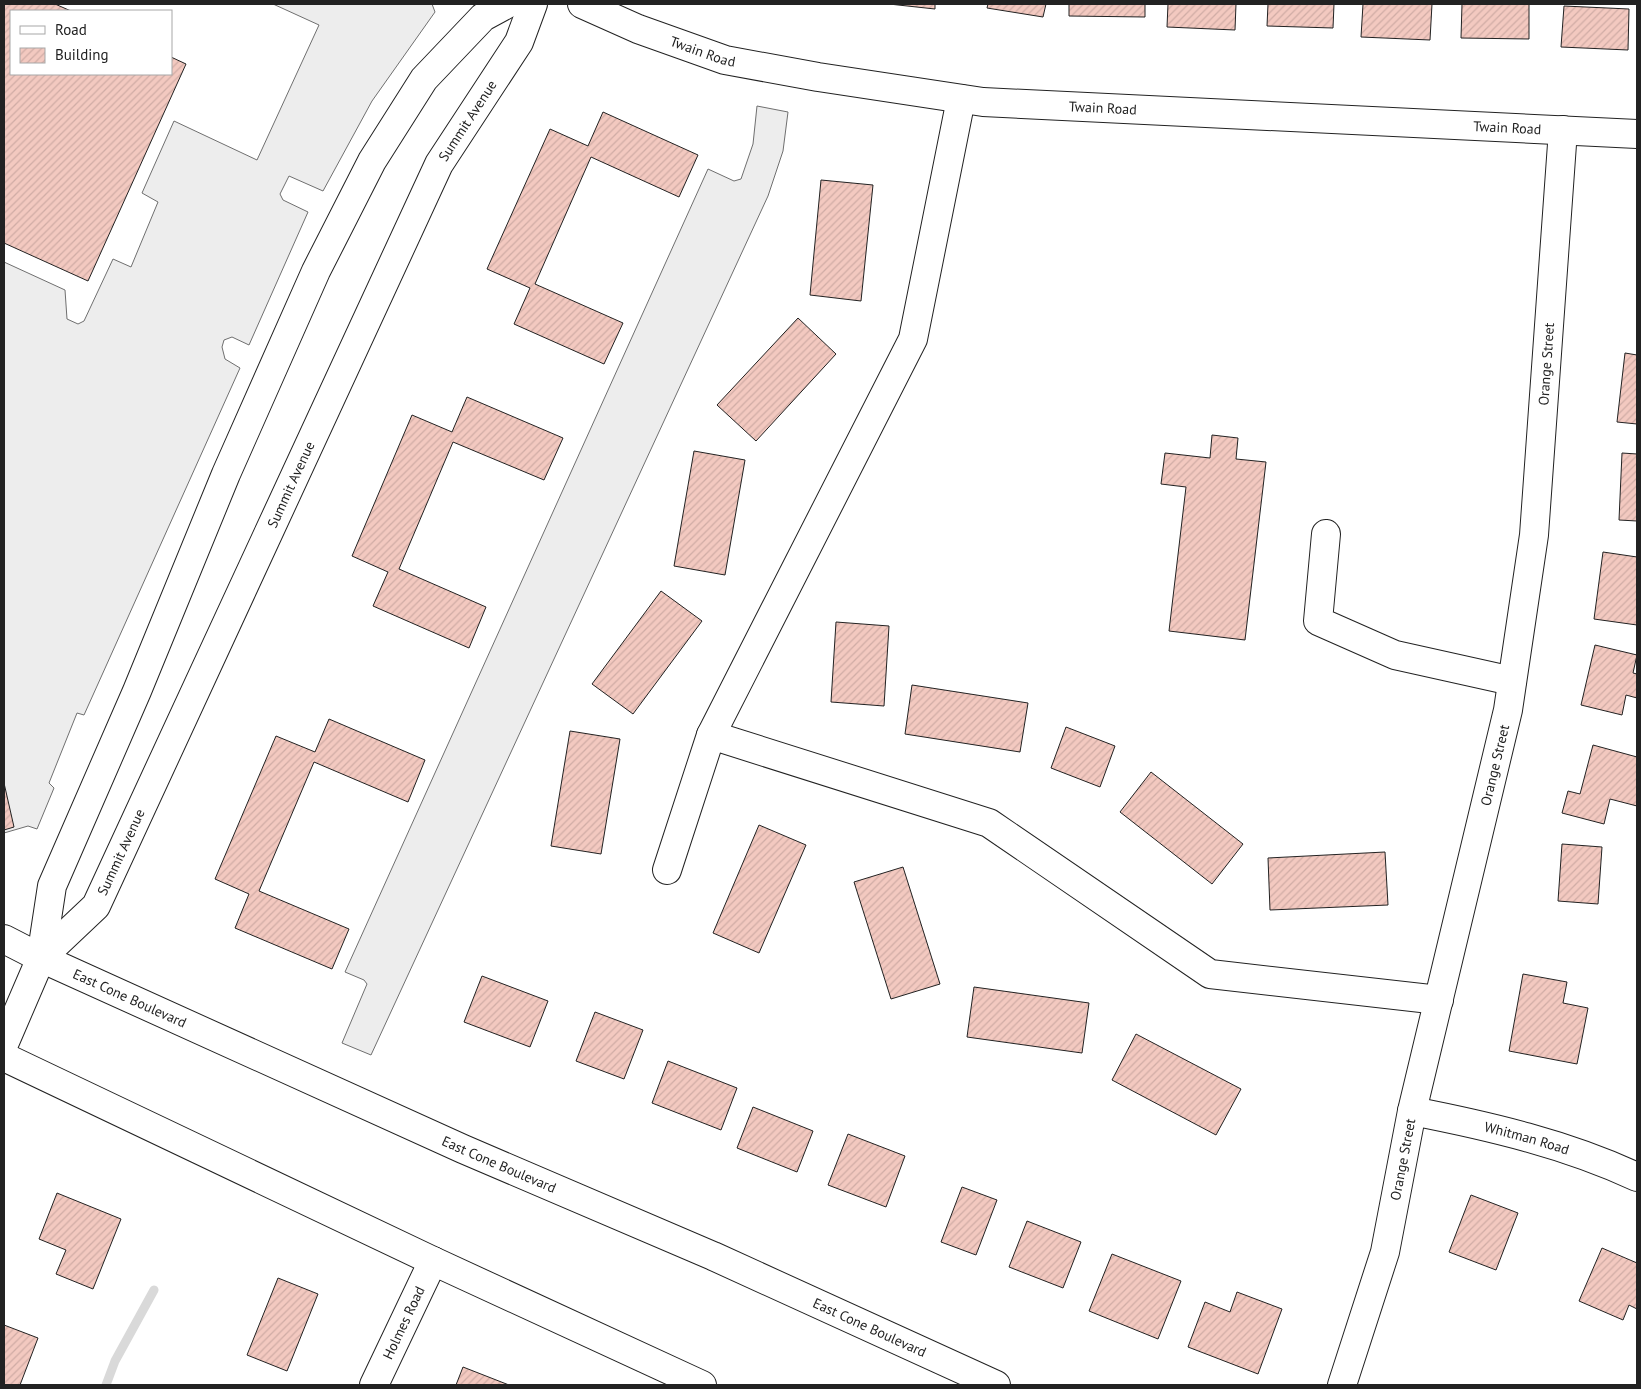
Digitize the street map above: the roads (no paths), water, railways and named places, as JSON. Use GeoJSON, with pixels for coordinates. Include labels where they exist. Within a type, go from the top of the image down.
{"type":"FeatureCollection","features":[{"type":"Feature","properties":{"kind":"street","name":"Summit Avenue"},"geometry":{"type":"LineString","coordinates":[[4,1044],[41,958],[52,886],[137,691],[226,474],[316,271],[372,161],[424,79],[483,17],[506,4]]}},
{"type":"Feature","properties":{"kind":"street","name":"Summit Avenue"},"geometry":{"type":"LineString","coordinates":[[41,958],[96,906],[439,164],[519,42],[533,4]]}},
{"type":"Feature","properties":{"kind":"street","name":"Twain Road"},"geometry":{"type":"LineString","coordinates":[[582,4],[638,29],[726,60],[818,77],[983,102],[1637,134]]}},
{"type":"Feature","properties":{"kind":"street"},"geometry":{"type":"LineString","coordinates":[[667,870],[711,734],[913,339],[961,99]]}},
{"type":"Feature","properties":{"kind":"street","name":"Orange Street"},"geometry":{"type":"LineString","coordinates":[[1342,1385],[1386,1252],[1412,1111],[1508,710],[1534,535],[1563,130]]}},
{"type":"Feature","properties":{"kind":"street"},"geometry":{"type":"LineString","coordinates":[[1326,534],[1318,621],[1395,655],[1512,681]]}},
{"type":"Feature","properties":{"kind":"street"},"geometry":{"type":"LineString","coordinates":[[711,734],[989,823],[1210,974],[1439,1000]]}},
{"type":"Feature","properties":{"kind":"street","name":"East Cone Boulevard"},"geometry":{"type":"LineString","coordinates":[[4,939],[41,958],[463,1149],[713,1256],[996,1385]]}},
{"type":"Feature","properties":{"kind":"street"},"geometry":{"type":"LineString","coordinates":[[4,1057],[433,1262],[702,1385]]}},
{"type":"Feature","properties":{"kind":"street","name":"Whitman Road"},"geometry":{"type":"LineString","coordinates":[[1412,1111],[1494,1128],[1608,1164],[1637,1177]]}},
{"type":"Feature","properties":{"kind":"street","name":"Holmes Road"},"geometry":{"type":"LineString","coordinates":[[374,1385],[433,1262]]}},
{"type":"Feature","properties":{"kind":"waterway"},"geometry":{"type":"LineString","coordinates":[[106,1385],[115,1361],[154,1290]]}}]}
